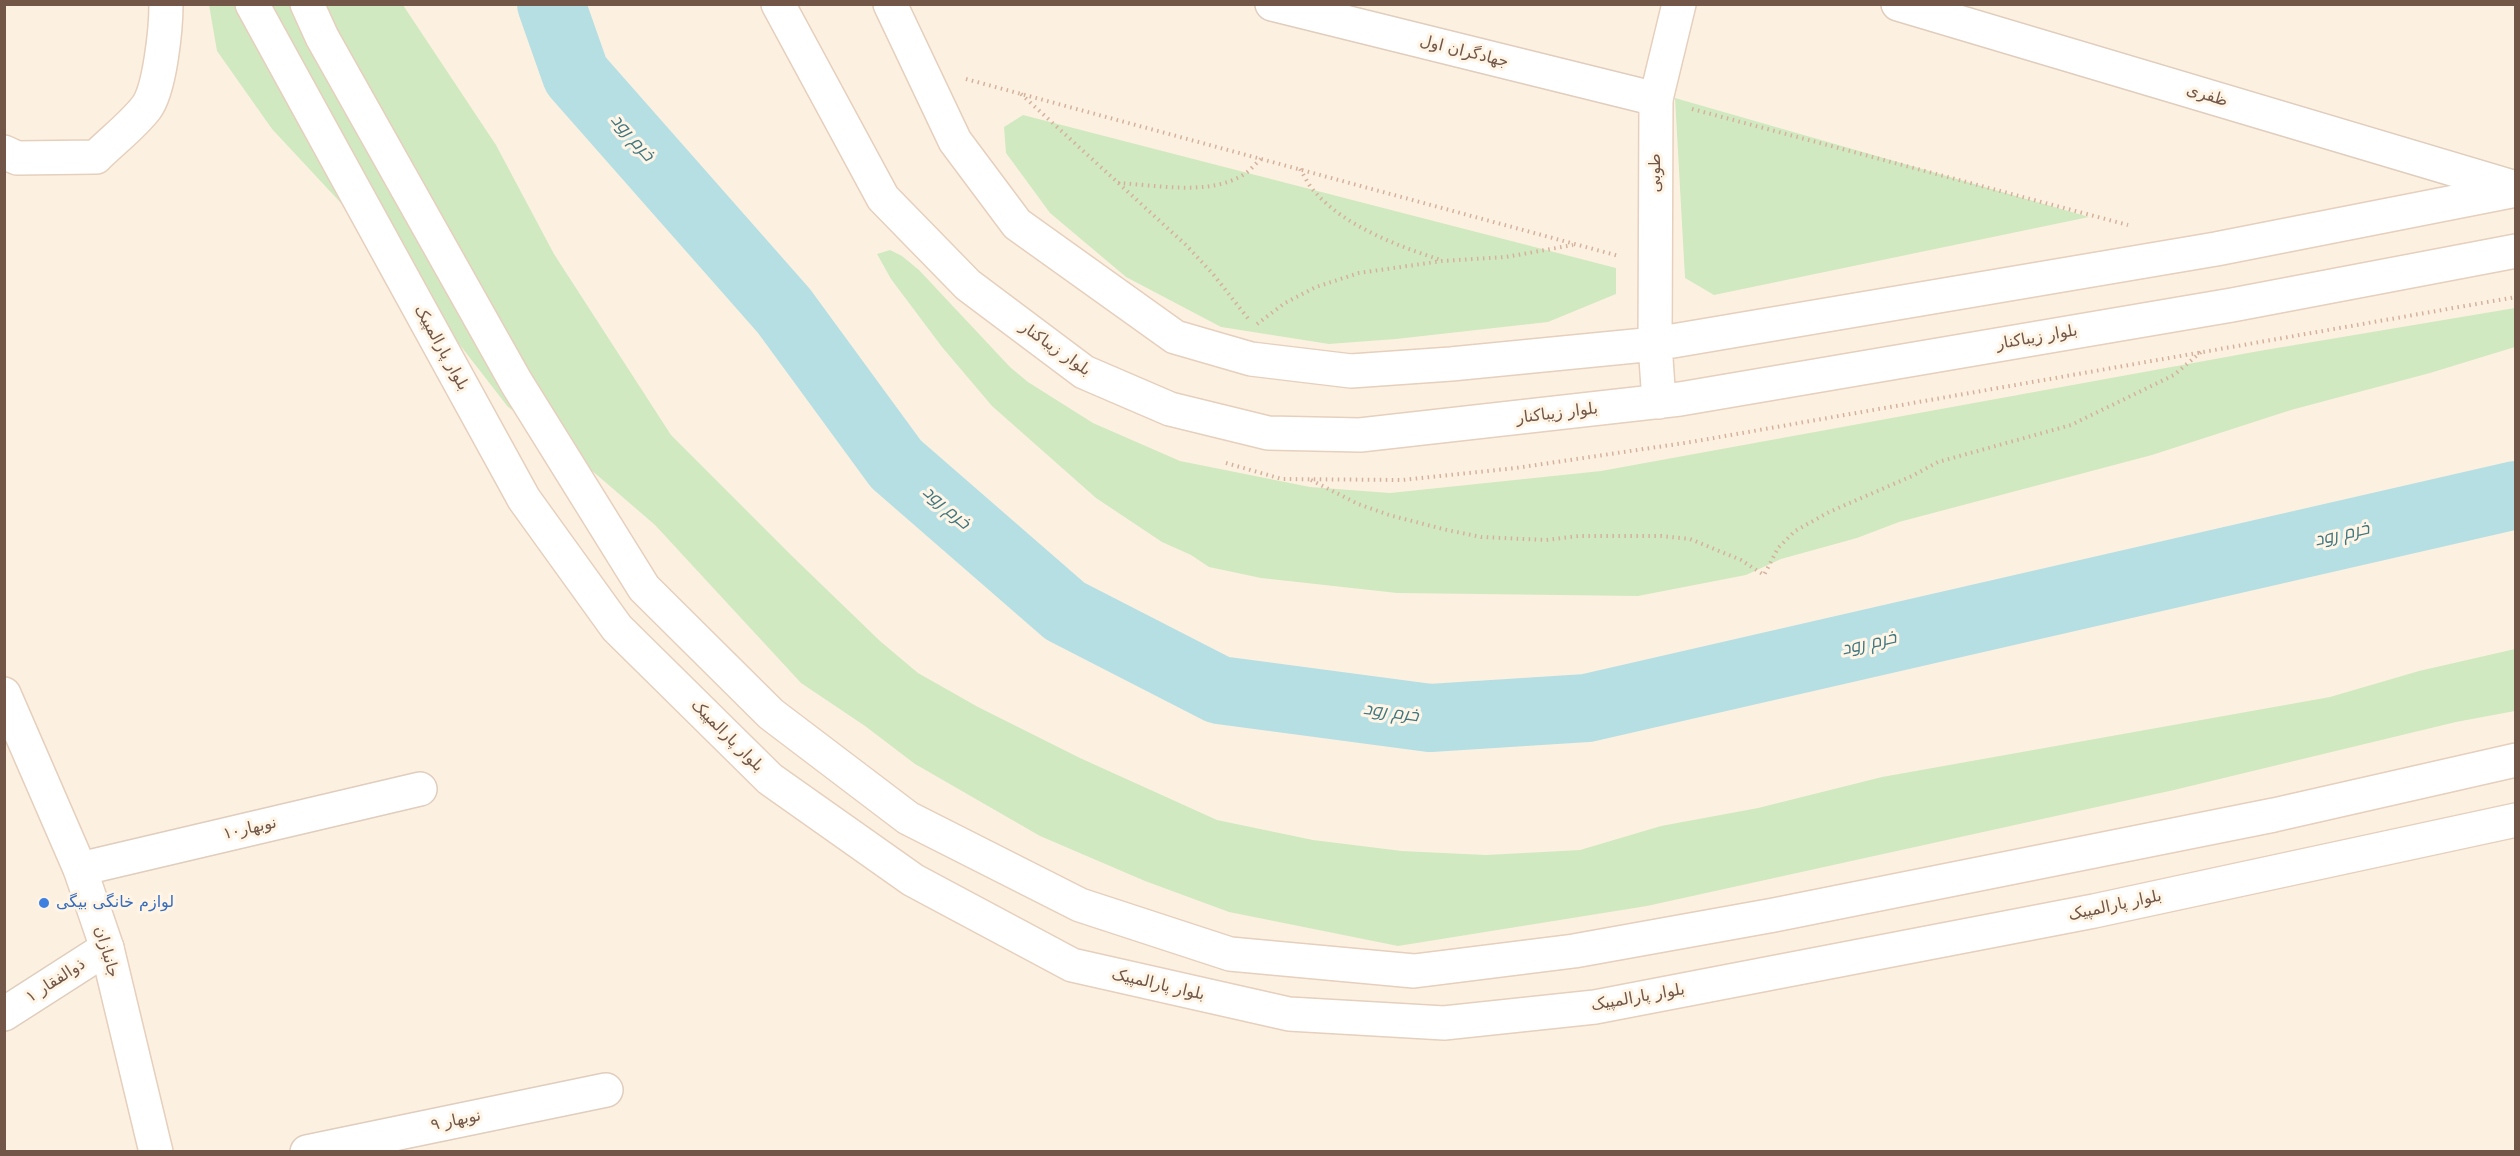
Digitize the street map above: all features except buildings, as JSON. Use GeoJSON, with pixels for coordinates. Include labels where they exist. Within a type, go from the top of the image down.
{"type":"FeatureCollection","features":[{"type":"Feature","properties":{"kind":"street"},"geometry":{"type":"LineString","coordinates":[[4,152],[17,158],[96,157],[147,107],[160,67],[166,23],[166,4]]}},
{"type":"Feature","properties":{"kind":"street","name":"بلوار پارالمپیک"},"geometry":{"type":"LineString","coordinates":[[252,4],[524,499],[617,628],[770,779],[913,880],[1072,965],[1289,1014],[1444,1023],[1594,1007],[2094,911],[2516,820]]}},
{"type":"Feature","properties":{"kind":"street"},"geometry":{"type":"LineString","coordinates":[[307,4],[322,37],[516,382],[645,588],[771,714],[909,819],[1080,905],[1230,954],[1414,971],[1574,951],[1774,915],[2274,815],[2516,760]]}},
{"type":"Feature","properties":{"kind":"street","name":"بلوار زیباکنار"},"geometry":{"type":"LineString","coordinates":[[778,4],[883,198],[968,285],[1084,372],[1170,409],[1268,433],[1360,435],[1659,402],[2232,305],[2516,251]]}},
{"type":"Feature","properties":{"kind":"street"},"geometry":{"type":"LineString","coordinates":[[890,4],[955,141],[1017,224],[1175,337],[1251,358],[1351,371],[1451,364],[1655,344],[2216,249],[2516,189]]}},
{"type":"Feature","properties":{"kind":"street","name":"جهادگران اول"},"geometry":{"type":"LineString","coordinates":[[1272,4],[1656,99]]}},
{"type":"Feature","properties":{"kind":"street","name":"طوبی"},"geometry":{"type":"LineString","coordinates":[[1659,402],[1655,344],[1656,99],[1679,4]]}},
{"type":"Feature","properties":{"kind":"street","name":"ظفری"},"geometry":{"type":"LineString","coordinates":[[1898,4],[2516,189]]}},
{"type":"Feature","properties":{"kind":"street","name":"جانبازان"},"geometry":{"type":"LineString","coordinates":[[4,694],[13,735],[80,869],[106,948],[156,1152]]}},
{"type":"Feature","properties":{"kind":"street","name":"نوبهار۱۰"},"geometry":{"type":"LineString","coordinates":[[80,869],[420,789]]}},
{"type":"Feature","properties":{"kind":"street","name":"ذوالفقار ۱"},"geometry":{"type":"LineString","coordinates":[[4,1014],[106,948]]}},
{"type":"Feature","properties":{"kind":"street","name":"نوبهار ۹"},"geometry":{"type":"LineString","coordinates":[[306,1152],[606,1090]]}},
{"type":"Feature","properties":{"kind":"path"},"geometry":{"type":"LineString","coordinates":[[919,66],[1655,265]]}},
{"type":"Feature","properties":{"kind":"path"},"geometry":{"type":"LineString","coordinates":[[1021,93],[1186,245],[1213,274],[1254,326],[1285,303],[1316,287],[1359,273],[1442,261],[1506,257],[1577,244]]}},
{"type":"Feature","properties":{"kind":"path"},"geometry":{"type":"LineString","coordinates":[[1656,99],[2136,227]]}},
{"type":"Feature","properties":{"kind":"path"},"geometry":{"type":"LineString","coordinates":[[1118,183],[1199,187],[1224,184],[1244,174],[1261,159]]}},
{"type":"Feature","properties":{"kind":"path"},"geometry":{"type":"LineString","coordinates":[[1300,169],[1315,193],[1363,228],[1399,246],[1442,261]]}},
{"type":"Feature","properties":{"kind":"path"},"geometry":{"type":"LineString","coordinates":[[1310,480],[1358,504],[1389,515],[1447,530],[1481,537],[1546,540],[1579,536],[1661,536],[1690,539],[1740,560],[1764,575],[1778,548],[1795,531],[1828,512],[1912,476],[1938,462],[2071,425],[2174,375],[2202,352]]}},
{"type":"Feature","properties":{"kind":"green space"},"geometry":{"type":"Polygon","coordinates":[[[209,5],[403,5],[496,145],[554,254],[671,435],[880,641],[918,673],[978,707],[1080,758],[1217,820],[1313,840],[1402,851],[1486,855],[1580,850],[1661,826],[1758,808],[1882,777],[2330,697],[2419,671],[2515,649],[2515,711],[2456,722],[2174,790],[1647,906],[1398,946],[1229,912],[1145,881],[1040,836],[915,764],[865,726],[801,683],[655,525],[568,450],[508,407],[394,260],[272,129],[217,51],[209,5]]]}},
{"type":"Feature","properties":{"kind":"green space"},"geometry":{"type":"Polygon","coordinates":[[[1675,98],[2089,217],[1714,295],[1685,278],[1675,98]]]}},
{"type":"Feature","properties":{"kind":"green space"},"geometry":{"type":"Polygon","coordinates":[[[1023,115],[1616,268],[1616,294],[1548,322],[1396,339],[1329,344],[1221,327],[1126,277],[1050,213],[1006,153],[1004,127],[1023,115]]]}},
{"type":"Feature","properties":{"kind":"green space"},"geometry":{"type":"Polygon","coordinates":[[[890,250],[902,256],[919,270],[1010,367],[1028,382],[1093,423],[1180,461],[1310,487],[1390,493],[1601,471],[2259,351],[2515,308],[2515,347],[2430,373],[2291,410],[2152,455],[1899,522],[1857,538],[1781,559],[1746,575],[1638,596],[1397,593],[1261,578],[1209,567],[1191,555],[1162,542],[1096,498],[992,406],[942,347],[891,279],[877,254],[890,250]]]}},
{"type":"Feature","properties":{"kind":"waterway","name":"خرم رود"},"geometry":{"type":"LineString","coordinates":[[551,4],[576,75],[784,311],[896,464],[1065,611],[1219,690],[1430,718],[1587,708],[2516,495]]}},
{"type":"Feature","properties":{"kind":"place","name":"لوازم خانگی بیگی"},"geometry":{"type":"Point","coordinates":[44,903]}}]}
